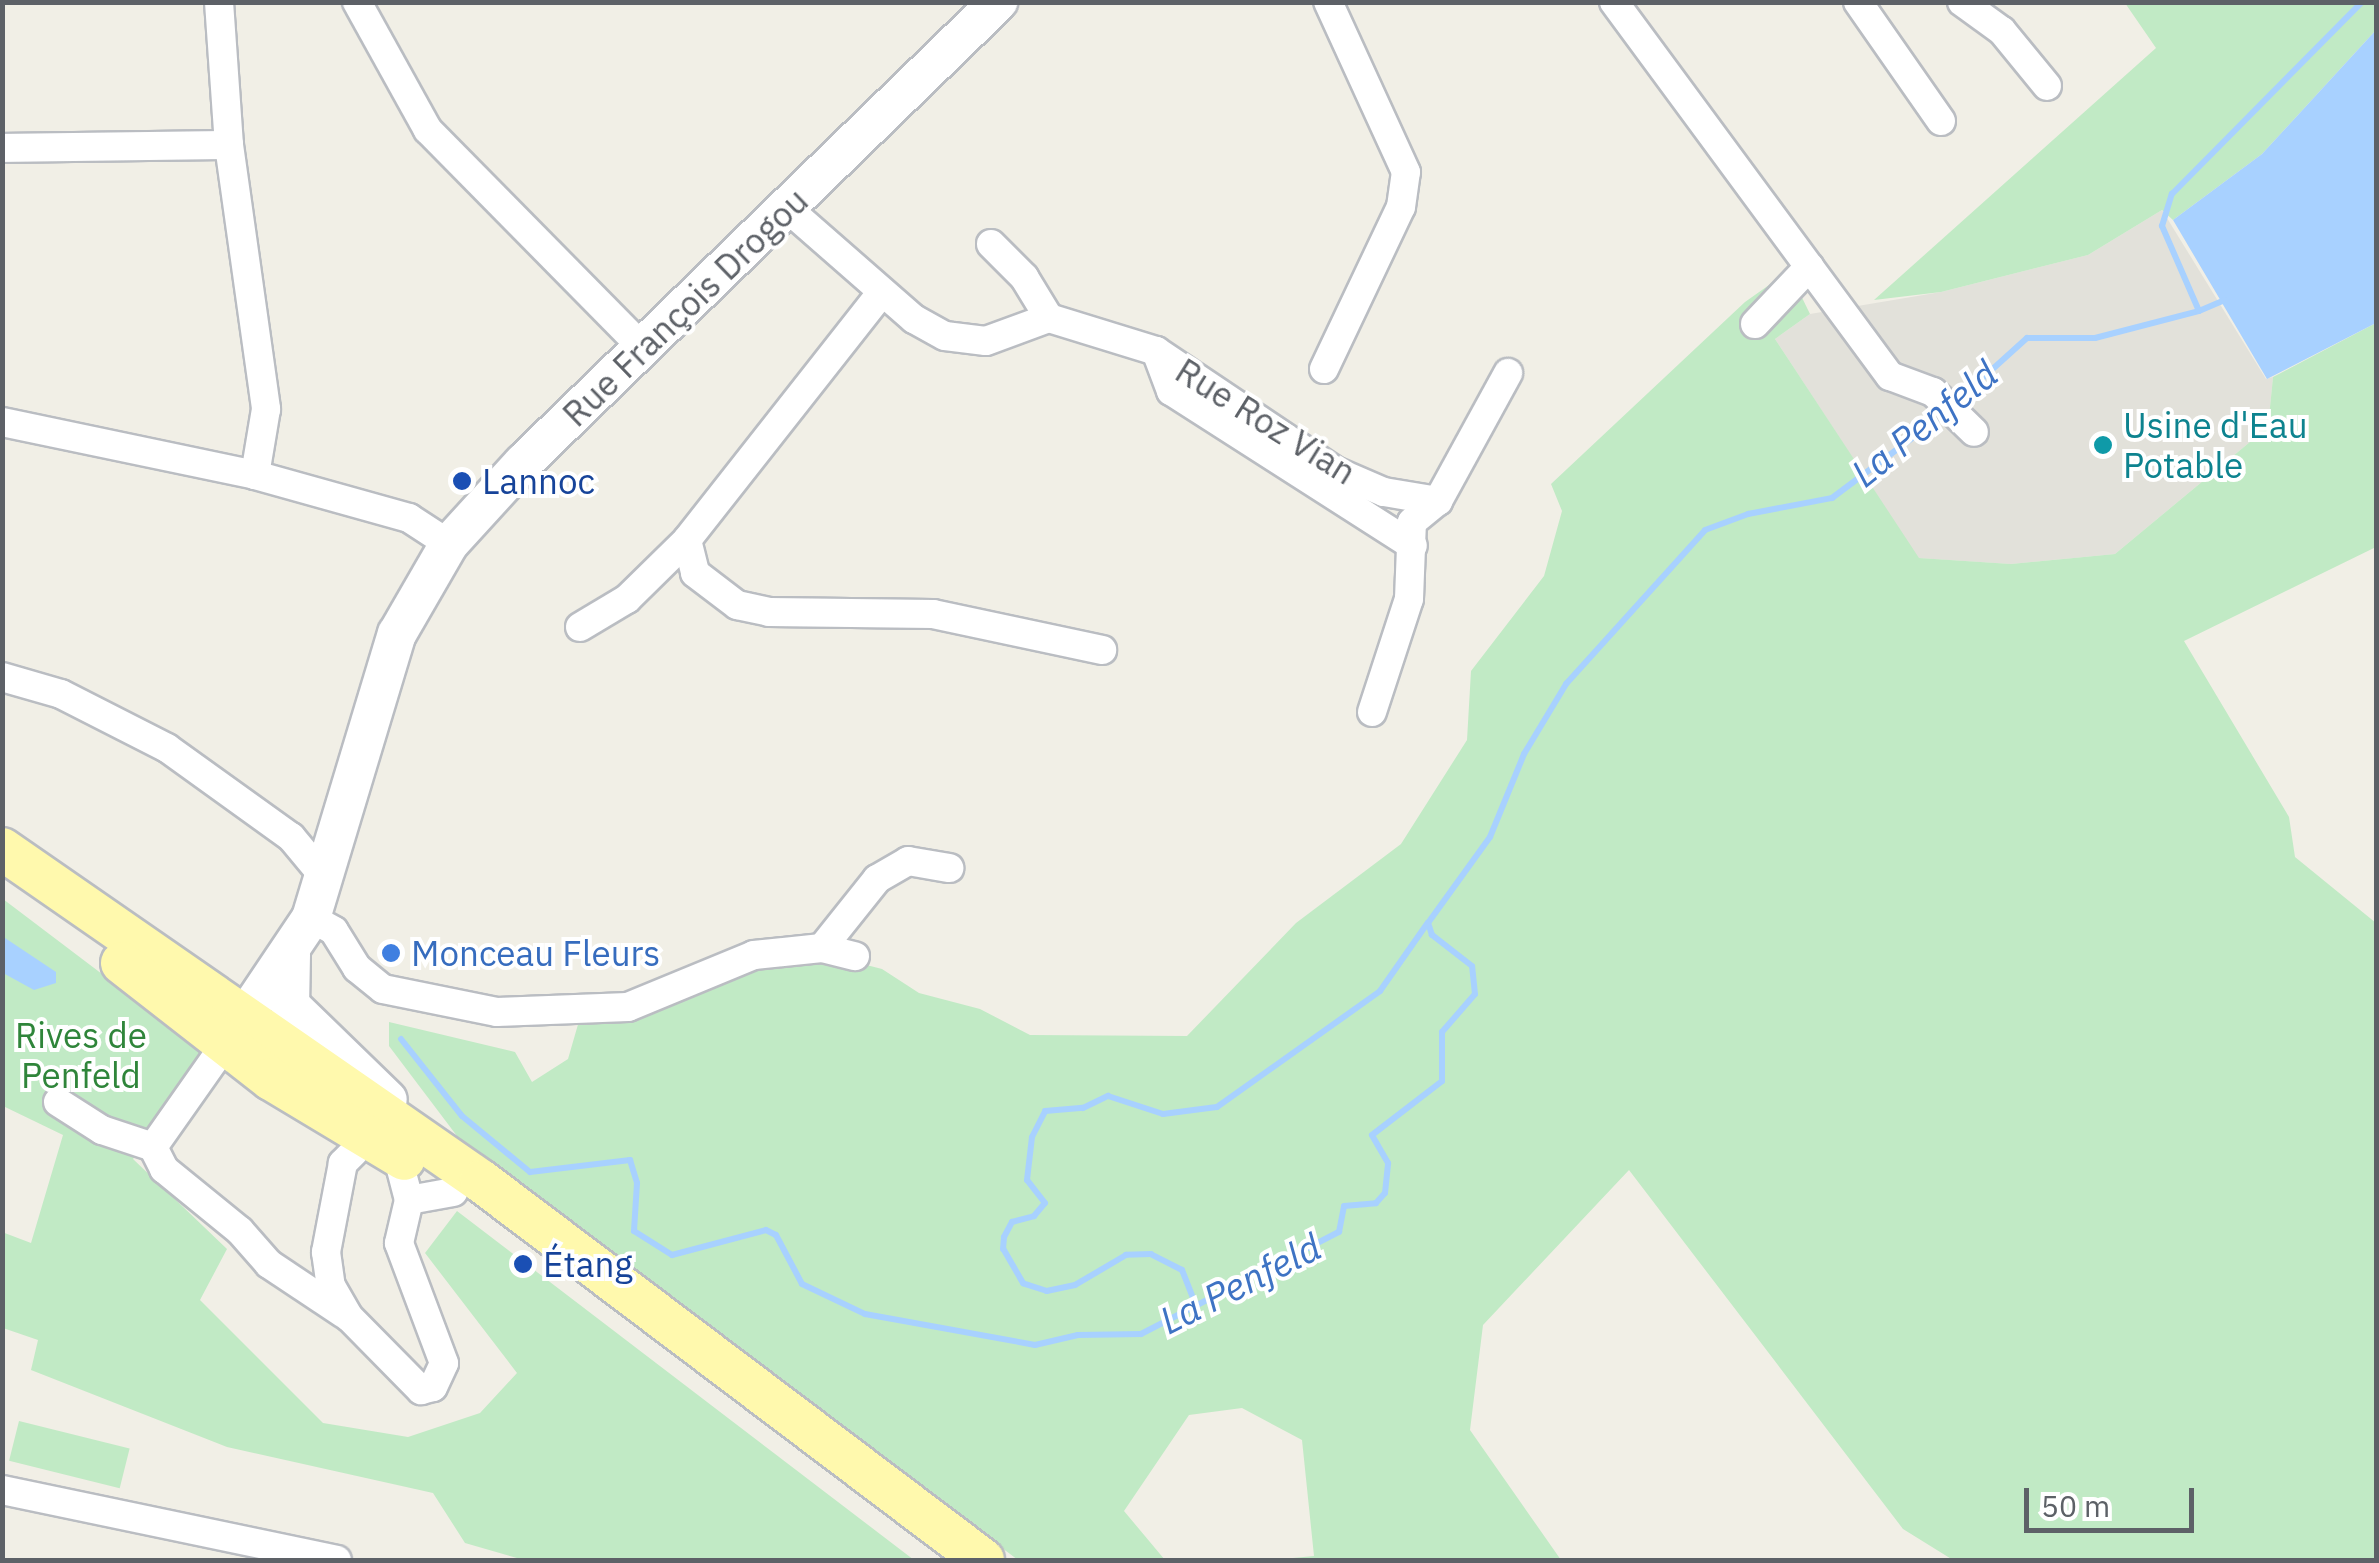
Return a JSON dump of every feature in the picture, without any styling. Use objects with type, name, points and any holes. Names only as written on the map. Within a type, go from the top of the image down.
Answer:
[{"type":"main road","points":[[2,849],[234,1032]]},
{"type":"main road","points":[[2,862],[234,1032],[413,1148],[983,1560]]},
{"type":"main road","points":[[413,1148],[453,1192],[947,1560]]},
{"type":"street","points":[[219,2],[230,145],[266,408],[255,475]]},
{"type":"street","points":[[357,2],[428,130],[642,347]]},
{"type":"street","name":"Rue François Drogou","points":[[234,1032],[291,955],[310,918],[397,634],[449,544],[642,347],[998,2]]},
{"type":"street","points":[[1324,369],[1401,207],[1406,172],[1328,2]]},
{"type":"street","points":[[1614,2],[1890,376],[1933,392],[1974,432]]},
{"type":"street","points":[[1858,2],[1941,121]]},
{"type":"street","points":[[1962,2],[2002,31],[2047,86]]},
{"type":"street","points":[[2,148],[230,145]]},
{"type":"street","points":[[787,208],[882,292],[945,336],[986,341],[1049,318],[1024,277],[991,244]]},
{"type":"street","points":[[1756,324],[1810,268]]},
{"type":"street","points":[[580,627],[627,599],[687,540],[882,292]]},
{"type":"street","name":"Rue Roz Vian","points":[[1049,318],[1156,350],[1337,472],[1384,492],[1438,501]]},
{"type":"street","points":[[1156,350],[1171,391],[1413,546]]},
{"type":"street","points":[[1372,712],[1409,599],[1412,522],[1438,501],[1508,373]]},
{"type":"street","points":[[2,422],[255,475],[409,518],[449,544]]},
{"type":"street","points":[[687,540],[695,574],[738,605],[769,612],[933,614],[1102,650]]},
{"type":"street","points":[[2,677],[61,694],[167,748],[290,837],[325,878]]},
{"type":"street","points":[[822,948],[877,878],[908,861],[949,868]]},
{"type":"street","points":[[310,918],[334,931],[357,968],[382,989],[496,1012],[628,1007],[734,960],[822,948],[855,956]]},
{"type":"street","points":[[58,1102],[102,1130],[153,1148],[164,1169],[240,1230],[269,1264],[349,1317],[422,1390],[439,1378],[444,1363],[399,1243],[409,1200],[413,1148],[290,1005],[291,955]]},
{"type":"street","points":[[153,1148],[234,1032]]},
{"type":"street","points":[[349,1317],[331,1286],[326,1252],[343,1163],[354,1152]]},
{"type":"street","points":[[409,1200],[453,1192]]},
{"type":"street","points":[[2,1490],[336,1560]]},
{"type":"shaded area","points":[[2162,210],[2266,379],[2273,377],[2268,427],[2115,554],[2011,564],[1918,558],[1775,339],[1810,314],[1941,292],[2088,255]]},
{"type":"green space","points":[[2125,3],[2376,3],[2376,30],[2262,154],[2173,220],[2162,210],[2088,255],[1941,292],[1874,300],[2156,48]]},
{"type":"green space","points":[[1789,271],[1810,314],[1775,339],[1919,558],[2011,564],[2115,554],[2268,427],[2273,377],[2376,323],[2376,547],[2184,641],[2289,817],[2295,857],[2376,923],[2376,1560],[1953,1560],[1903,1529],[1629,1170],[1483,1325],[1470,1430],[1561,1560],[1272,1560],[1314,1556],[1302,1440],[1242,1408],[1189,1415],[1124,1511],[1165,1560],[1018,1560],[457,1136],[389,1046],[389,1022],[515,1052],[532,1082],[568,1059],[579,1021],[732,968],[847,960],[882,969],[919,993],[980,1009],[1030,1035],[1187,1036],[1296,923],[1401,844],[1467,740],[1471,671],[1544,576],[1562,511],[1551,484],[1745,302]]},
{"type":"green space","points":[[3,899],[205,1052],[133,1159],[227,1249],[200,1300],[323,1423],[408,1437],[480,1413],[517,1373],[425,1253],[457,1211],[914,1560],[524,1560],[465,1543],[433,1493],[227,1447],[31,1370],[38,1340],[3,1328],[2,1232],[31,1243],[63,1135],[3,1106]]},
{"type":"green space","points":[[19,1421],[130,1449],[120,1488],[9,1461]]},
{"type":"water","points":[[2376,30],[2376,323],[2267,379],[2173,220],[2262,154]]},
{"type":"water","name":"Rives de Penfeld","points":[[2,936],[56,972],[56,983],[34,990],[3,973]]},
{"type":"waterway","name":"La Penfeld","points":[[1955,403],[2027,338],[2095,338],[2199,311],[2162,226],[2172,194],[2362,2]]},
{"type":"waterway","name":"La Penfeld","points":[[2199,311],[2225,300]]},
{"type":"waterway","name":"La Penfeld","points":[[401,1039],[462,1116],[530,1172],[630,1160],[637,1183],[634,1231],[672,1255],[766,1230],[776,1235],[802,1284],[865,1314],[1035,1345],[1078,1335],[1141,1334],[1339,1232],[1344,1206],[1376,1203],[1385,1193],[1388,1163],[1372,1135],[1442,1081],[1442,1032],[1475,994],[1472,966],[1432,935],[1428,923],[1490,837],[1524,754],[1566,684],[1705,530],[1748,514],[1832,498],[1943,415]]},
{"type":"waterway","points":[[1197,1308],[1182,1270],[1151,1254],[1126,1255],[1075,1285],[1047,1291],[1023,1283],[1003,1249],[1004,1237],[1012,1222],[1034,1216],[1045,1203],[1027,1180],[1032,1137],[1045,1111],[1083,1108],[1108,1096],[1163,1114],[1217,1107],[1380,991],[1427,924]]},
{"type":"place","name":"Usine d'Eau Potable","points":[[2103,445]]},
{"type":"place","name":"Lannoc","points":[[462,481]]},
{"type":"place","name":"Monceau Fleurs","points":[[391,953]]},
{"type":"place","name":"Étang","points":[[523,1264]]}]
